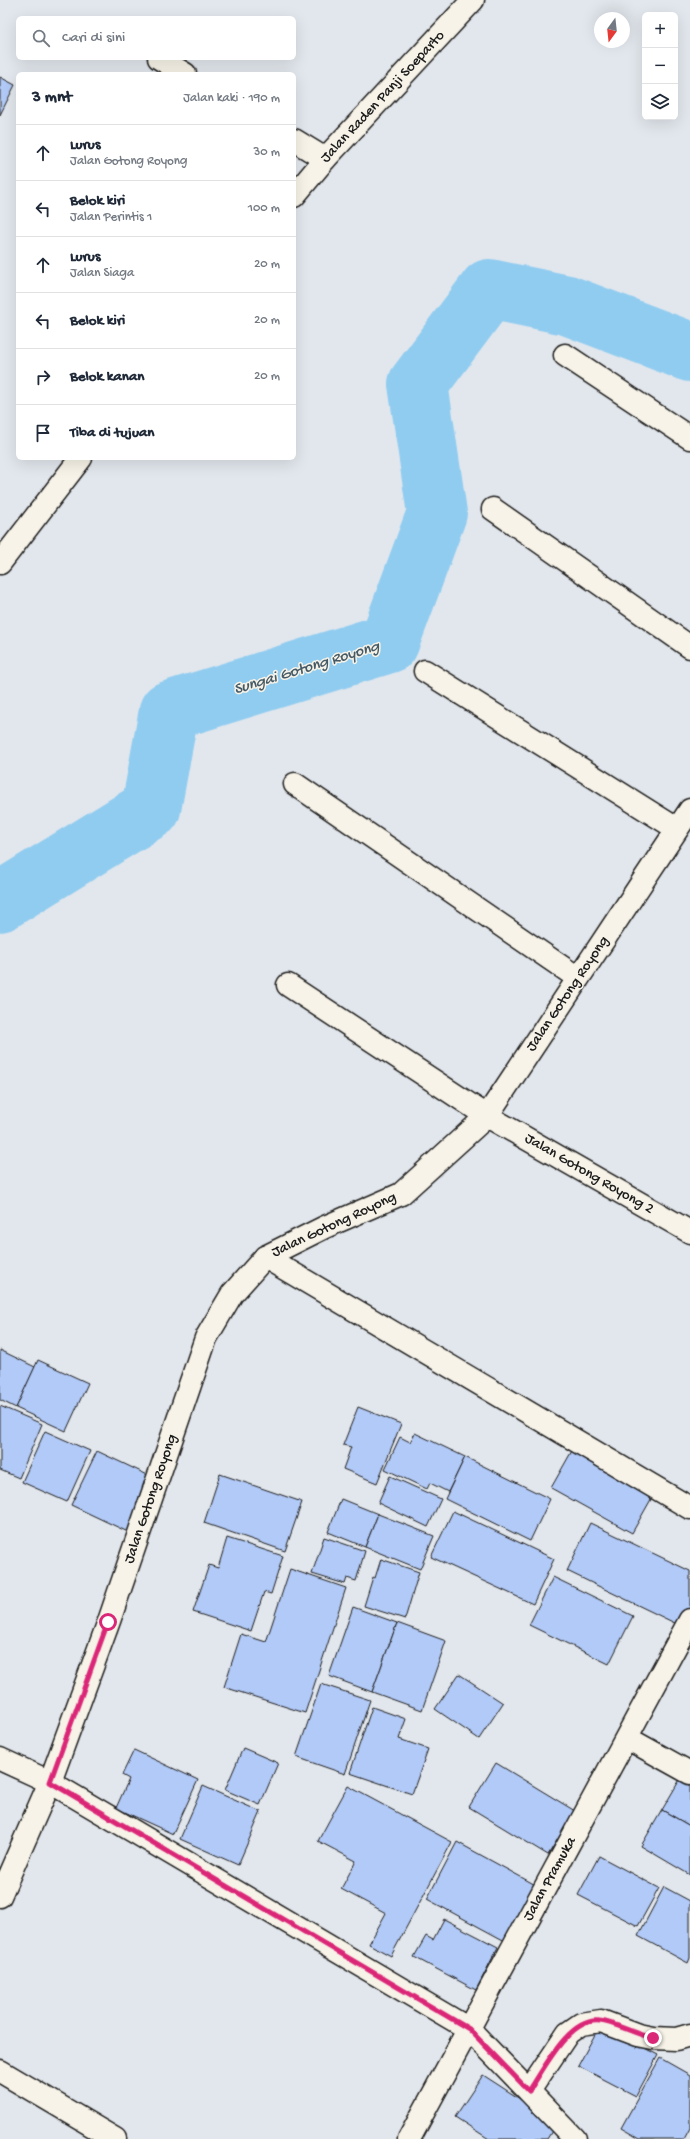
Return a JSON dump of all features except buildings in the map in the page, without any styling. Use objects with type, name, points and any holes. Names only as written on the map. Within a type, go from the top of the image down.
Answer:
[{"type":"street","name":"Jalan Raden Panji Soeparto","points":[[296,194],[325,158],[473,0]]},
{"type":"street","points":[[162,60],[183,72]]},
{"type":"street","points":[[296,141],[325,158]]},
{"type":"street","points":[[565,355],[690,438]]},
{"type":"street","points":[[0,563],[79,460]]},
{"type":"street","points":[[493,509],[690,647]]},
{"type":"street","points":[[425,671],[677,829]]},
{"type":"street","points":[[294,784],[578,978]]},
{"type":"street","name":"Jalan Gotong Royong","points":[[0,1896],[50,1782],[108,1622],[206,1338],[232,1294],[265,1257],[325,1227],[401,1194],[487,1116],[690,810]]},
{"type":"street","name":"Jalan Gotong Royong 2","points":[[288,985],[487,1116],[690,1232]]},
{"type":"street","points":[[265,1257],[690,1508]]},
{"type":"street","name":"Jalan Pramuka","points":[[409,2139],[690,1620]]},
{"type":"street","points":[[627,1738],[690,1773]]},
{"type":"street","points":[[0,1759],[50,1782],[469,2029],[575,2139]]},
{"type":"street","points":[[529,2091],[568,2033],[581,2024],[601,2021],[638,2035],[653,2038],[676,2039],[690,2035]]},
{"type":"street","points":[[0,2071],[115,2139]]},
{"type":"waterway","name":"Sungai Gotong Royong","points":[[0,902],[151,809],[169,711],[389,643],[437,513],[418,384],[489,289],[567,305],[690,352]]},
{"type":"route","points":[[108,1622],[50,1782],[469,2029],[529,2091],[568,2033],[581,2024],[601,2021],[638,2035],[653,2038]]}]
